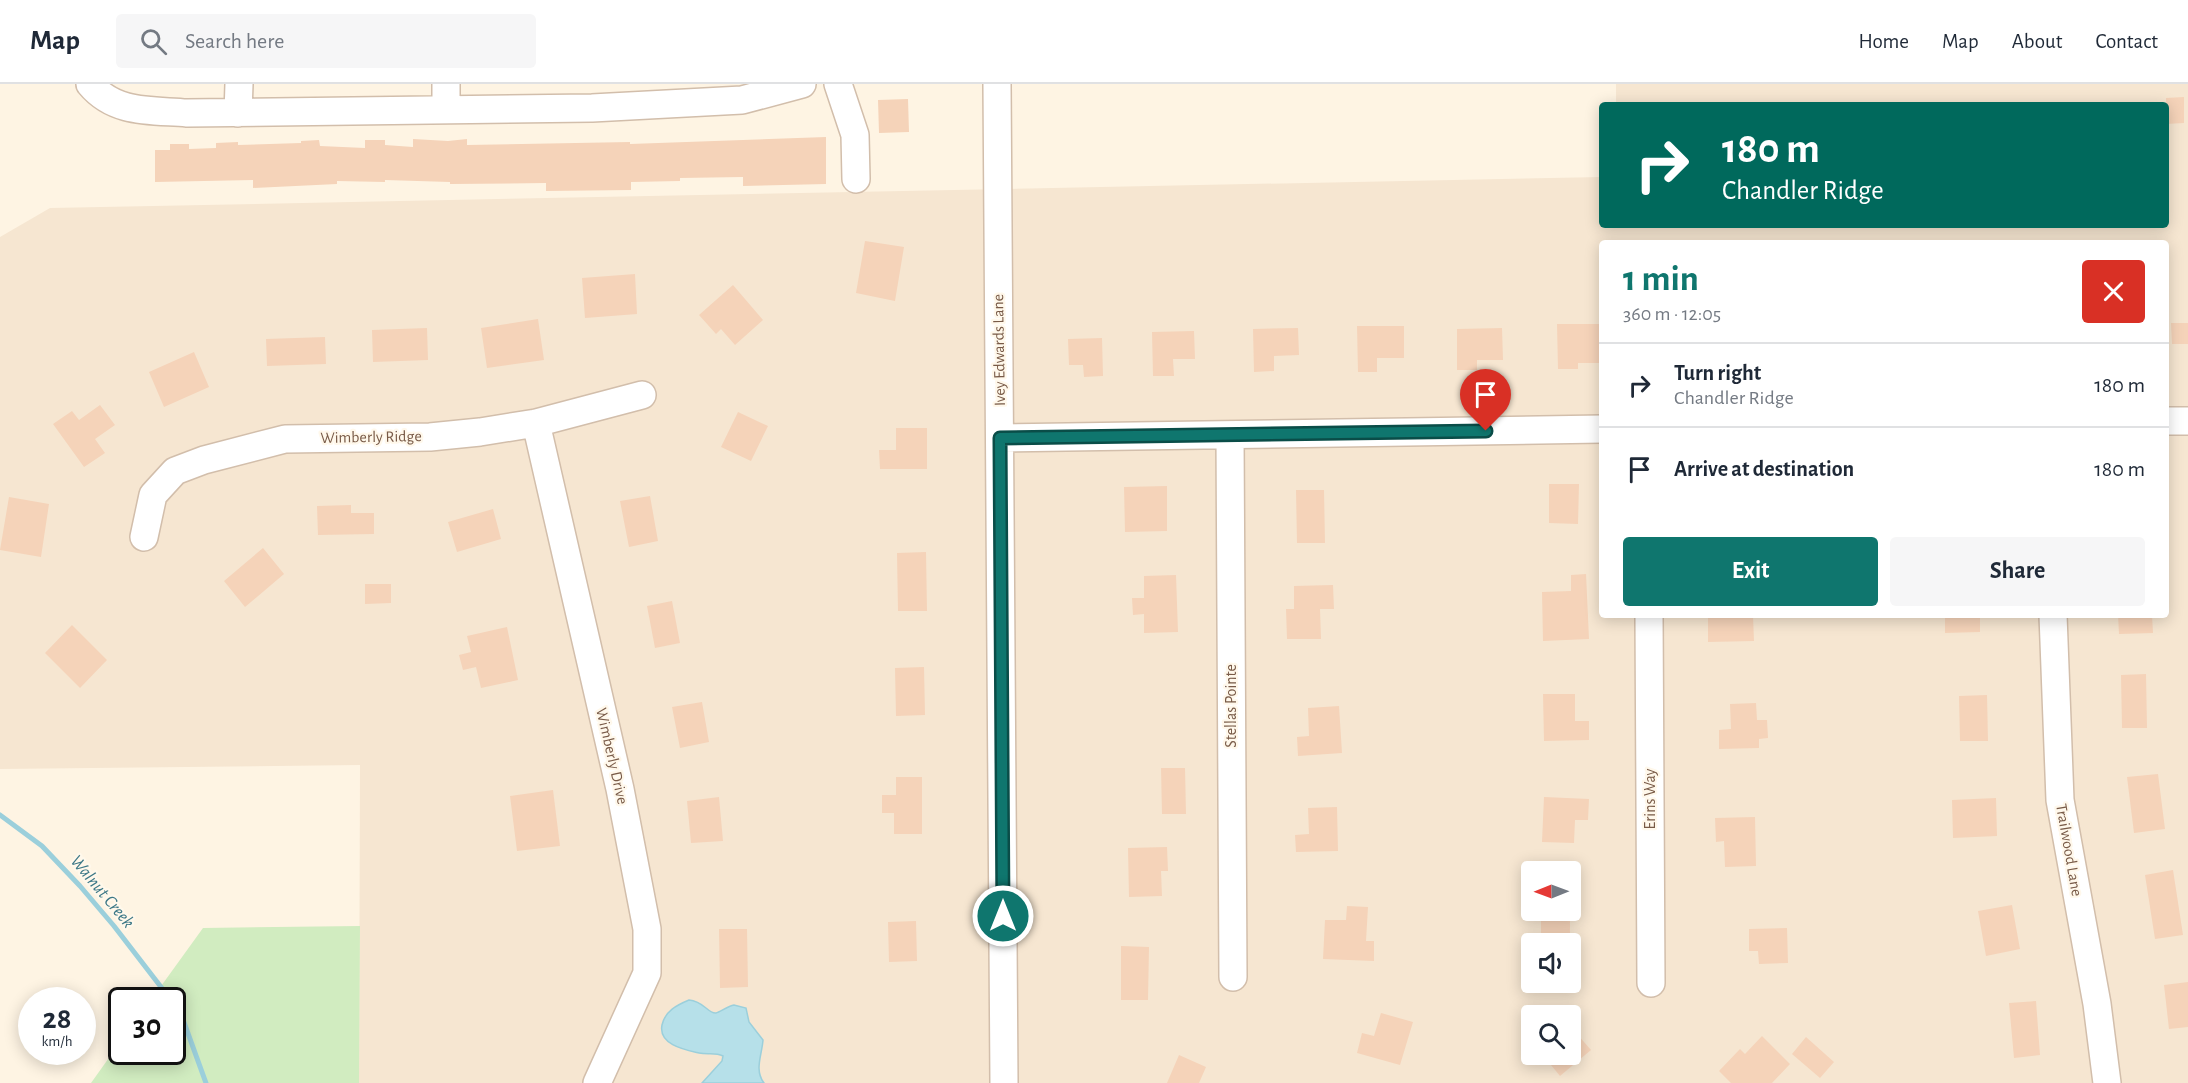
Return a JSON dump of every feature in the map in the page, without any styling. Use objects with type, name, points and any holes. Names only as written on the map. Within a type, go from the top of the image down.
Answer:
[{"type":"street","points":[[90,84],[101,97],[125,108],[187,113],[238,113],[446,97],[592,108],[649,94],[742,100],[802,84]]},
{"type":"street","points":[[238,113],[239,84]]},
{"type":"street","name":"Ivey Edwards Lane","points":[[997,84],[1004,1083]]},
{"type":"street","points":[[839,85],[855,135],[856,180]]},
{"type":"street","name":"Wimberly Ridge","points":[[144,537],[153,495],[175,471],[204,460],[285,439],[430,437],[480,432],[536,423],[642,395]]},
{"type":"street","points":[[2169,421],[2188,421]]},
{"type":"street","name":"Wimberly Drive","points":[[536,423],[620,789],[647,929],[647,973],[597,1083]]},
{"type":"street","points":[[1000,438],[1599,429]]},
{"type":"street","name":"Stellas Pointe","points":[[1230,435],[1233,977]]},
{"type":"street","name":"Erins Way","points":[[1649,618],[1651,983]]},
{"type":"street","name":"Trailwood Lane","points":[[2053,618],[2060,800],[2097,1004],[2107,1083]]},
{"type":"shaded area","points":[[1616,84],[2188,84],[2188,1083],[359,1083],[360,765],[0,769],[0,237],[50,208],[1599,177],[1599,228],[2169,228],[2169,102],[1616,102]]},
{"type":"green space","points":[[360,926],[359,1083],[91,1083],[108,1059],[108,1065],[186,1065],[186,987],[160,987],[203,928]]},
{"type":"water","points":[[689,1000],[713,1013],[734,1005],[746,1008],[749,1022],[763,1040],[759,1073],[764,1083],[702,1083],[722,1061],[723,1056],[681,1048],[669,1042],[662,1032],[662,1025],[669,1012]]},
{"type":"building","points":[[2184,97],[2184,123],[2169,124],[2169,102],[2166,102],[2166,98]]},
{"type":"building","points":[[908,99],[909,132],[879,133],[878,100]]},
{"type":"building","points":[[826,137],[826,184],[743,186],[743,177],[680,178],[680,181],[631,182],[631,190],[546,191],[546,183],[450,184],[450,182],[385,180],[385,182],[337,181],[337,184],[253,188],[253,180],[155,182],[155,150],[170,150],[170,144],[189,144],[189,149],[216,148],[216,143],[238,142],[238,145],[301,143],[301,141],[319,140],[320,146],[365,148],[365,140],[385,140],[385,145],[413,147],[413,139],[448,141],[467,139],[467,145],[630,142],[630,144]]},
{"type":"building","points":[[865,241],[904,247],[895,301],[856,293]]},
{"type":"building","points":[[635,274],[637,314],[585,318],[582,278]]},
{"type":"building","points":[[733,285],[763,320],[735,345],[721,329],[716,334],[699,315]]},
{"type":"building","points":[[538,319],[544,360],[487,368],[481,328]]},
{"type":"building","points":[[2171,323],[2188,323],[2188,344],[2172,344]]},
{"type":"building","points":[[1557,324],[1599,324],[1599,363],[1578,363],[1578,369],[1558,369]]},
{"type":"building","points":[[1357,326],[1404,326],[1404,358],[1377,358],[1377,372],[1358,372]]},
{"type":"building","points":[[427,328],[428,360],[373,362],[372,330]]},
{"type":"building","points":[[1298,328],[1299,355],[1274,356],[1274,371],[1254,372],[1253,329]]},
{"type":"building","points":[[1502,328],[1503,360],[1477,360],[1477,370],[1457,370],[1457,329]]},
{"type":"building","points":[[1194,331],[1195,359],[1173,359],[1174,376],[1153,376],[1152,332]]},
{"type":"building","points":[[325,337],[326,364],[267,366],[266,339]]},
{"type":"building","points":[[1102,338],[1103,376],[1084,377],[1083,365],[1069,365],[1068,339]]},
{"type":"building","points":[[194,352],[209,387],[164,407],[149,372]]},
{"type":"building","points":[[100,405],[115,425],[95,439],[105,453],[84,467],[53,424],[72,411],[79,420]]},
{"type":"building","points":[[738,412],[768,426],[751,461],[721,447]]},
{"type":"building","points":[[896,428],[927,428],[927,469],[880,469],[879,450],[896,450]]},
{"type":"building","points":[[1549,484],[1579,484],[1578,524],[1549,523]]},
{"type":"building","points":[[1167,486],[1167,531],[1125,532],[1124,487]]},
{"type":"building","points":[[1296,490],[1324,490],[1325,543],[1297,543]]},
{"type":"building","points":[[650,496],[658,541],[629,547],[620,501]]},
{"type":"building","points":[[9,497],[49,504],[41,557],[0,550]]},
{"type":"building","points":[[351,505],[351,513],[374,513],[374,534],[318,535],[317,506]]},
{"type":"building","points":[[493,509],[501,539],[457,552],[448,522]]},
{"type":"building","points":[[263,548],[284,574],[245,607],[224,581]]},
{"type":"building","points":[[926,552],[927,611],[898,611],[897,553]]},
{"type":"building","points":[[1586,574],[1589,639],[1543,641],[1542,592],[1571,591],[1571,575]]},
{"type":"building","points":[[1176,575],[1178,632],[1144,633],[1144,614],[1133,615],[1132,598],[1144,598],[1144,576]]},
{"type":"building","points":[[365,584],[391,584],[391,603],[365,604]]},
{"type":"building","points":[[1333,585],[1334,609],[1320,609],[1321,639],[1287,639],[1286,609],[1294,609],[1294,586]]},
{"type":"building","points":[[672,601],[680,643],[655,648],[647,606]]},
{"type":"building","points":[[1708,618],[1753,618],[1754,641],[1708,642]]},
{"type":"building","points":[[1945,618],[1980,618],[1980,632],[1945,633]]},
{"type":"building","points":[[2118,618],[2152,618],[2153,633],[2119,634]]},
{"type":"building","points":[[72,625],[107,660],[80,688],[45,653]]},
{"type":"building","points":[[507,627],[518,680],[481,688],[476,667],[463,670],[459,655],[471,652],[467,636]]},
{"type":"building","points":[[924,667],[925,715],[896,716],[895,668]]},
{"type":"building","points":[[2146,674],[2147,728],[2122,728],[2121,675]]},
{"type":"building","points":[[1543,694],[1575,694],[1575,721],[1589,721],[1589,740],[1544,741]]},
{"type":"building","points":[[1987,695],[1988,741],[1960,741],[1959,696]]},
{"type":"building","points":[[702,702],[709,742],[680,748],[672,707]]},
{"type":"building","points":[[1756,703],[1757,720],[1767,720],[1768,738],[1759,739],[1759,748],[1719,749],[1719,730],[1731,729],[1730,704]]},
{"type":"building","points":[[1339,706],[1342,753],[1298,756],[1297,737],[1309,736],[1308,708]]},
{"type":"building","points":[[1161,768],[1185,768],[1186,814],[1162,814]]},
{"type":"building","points":[[2158,774],[2165,829],[2134,833],[2127,777]]},
{"type":"building","points":[[896,777],[922,777],[922,834],[894,834],[894,813],[882,813],[882,795],[896,795]]},
{"type":"building","points":[[553,790],[560,846],[517,851],[510,796]]},
{"type":"building","points":[[719,797],[723,841],[691,843],[687,801]]},
{"type":"building","points":[[1544,797],[1589,799],[1588,820],[1575,820],[1574,843],[1542,842]]},
{"type":"building","points":[[1996,798],[1997,836],[1953,838],[1952,800]]},
{"type":"building","points":[[1337,807],[1338,851],[1296,852],[1295,835],[1309,834],[1308,808]]},
{"type":"building","points":[[1755,817],[1756,866],[1725,867],[1724,841],[1716,842],[1715,818]]},
{"type":"building","points":[[1167,847],[1168,871],[1161,871],[1162,896],[1129,897],[1128,848]]},
{"type":"building","points":[[2173,870],[2183,935],[2155,939],[2145,875]]},
{"type":"building","points":[[2012,905],[2020,949],[1986,956],[1978,911]]},
{"type":"building","points":[[1347,906],[1368,907],[1366,941],[1374,941],[1374,961],[1323,959],[1325,920],[1346,920]]},
{"type":"building","points":[[916,921],[917,961],[889,962],[888,922]]},
{"type":"building","points":[[1541,921],[1570,921],[1570,933],[1541,933]]},
{"type":"building","points":[[1787,928],[1788,963],[1759,964],[1758,951],[1749,951],[1749,929]]},
{"type":"building","points":[[719,929],[747,929],[748,987],[720,988]]},
{"type":"building","points":[[1121,946],[1149,947],[1148,1000],[1121,1000]]},
{"type":"building","points":[[2188,982],[2188,1027],[2169,1029],[2164,985]]},
{"type":"building","points":[[2036,1001],[2040,1055],[2014,1058],[2009,1003]]},
{"type":"building","points":[[1381,1013],[1413,1022],[1400,1065],[1357,1053],[1362,1033],[1374,1036]]},
{"type":"building","points":[[1762,1036],[1790,1064],[1772,1083],[1731,1083],[1719,1071],[1740,1049],[1745,1054]]},
{"type":"building","points":[[1806,1037],[1834,1062],[1820,1078],[1792,1054]]},
{"type":"building","points":[[1581,1039],[1591,1050],[1581,1058]]},
{"type":"building","points":[[1179,1055],[1206,1067],[1199,1083],[1167,1083]]},
{"type":"building","points":[[1551,1065],[1573,1065],[1560,1076]]},
{"type":"waterway","name":"Walnut Creek","points":[[0,815],[42,846],[80,886],[161,987]]},
{"type":"waterway","name":"Walnut Creek","points":[[186,1028],[206,1083]]},
{"type":"route","points":[[1003,916],[1000,438],[1486,431]]}]
